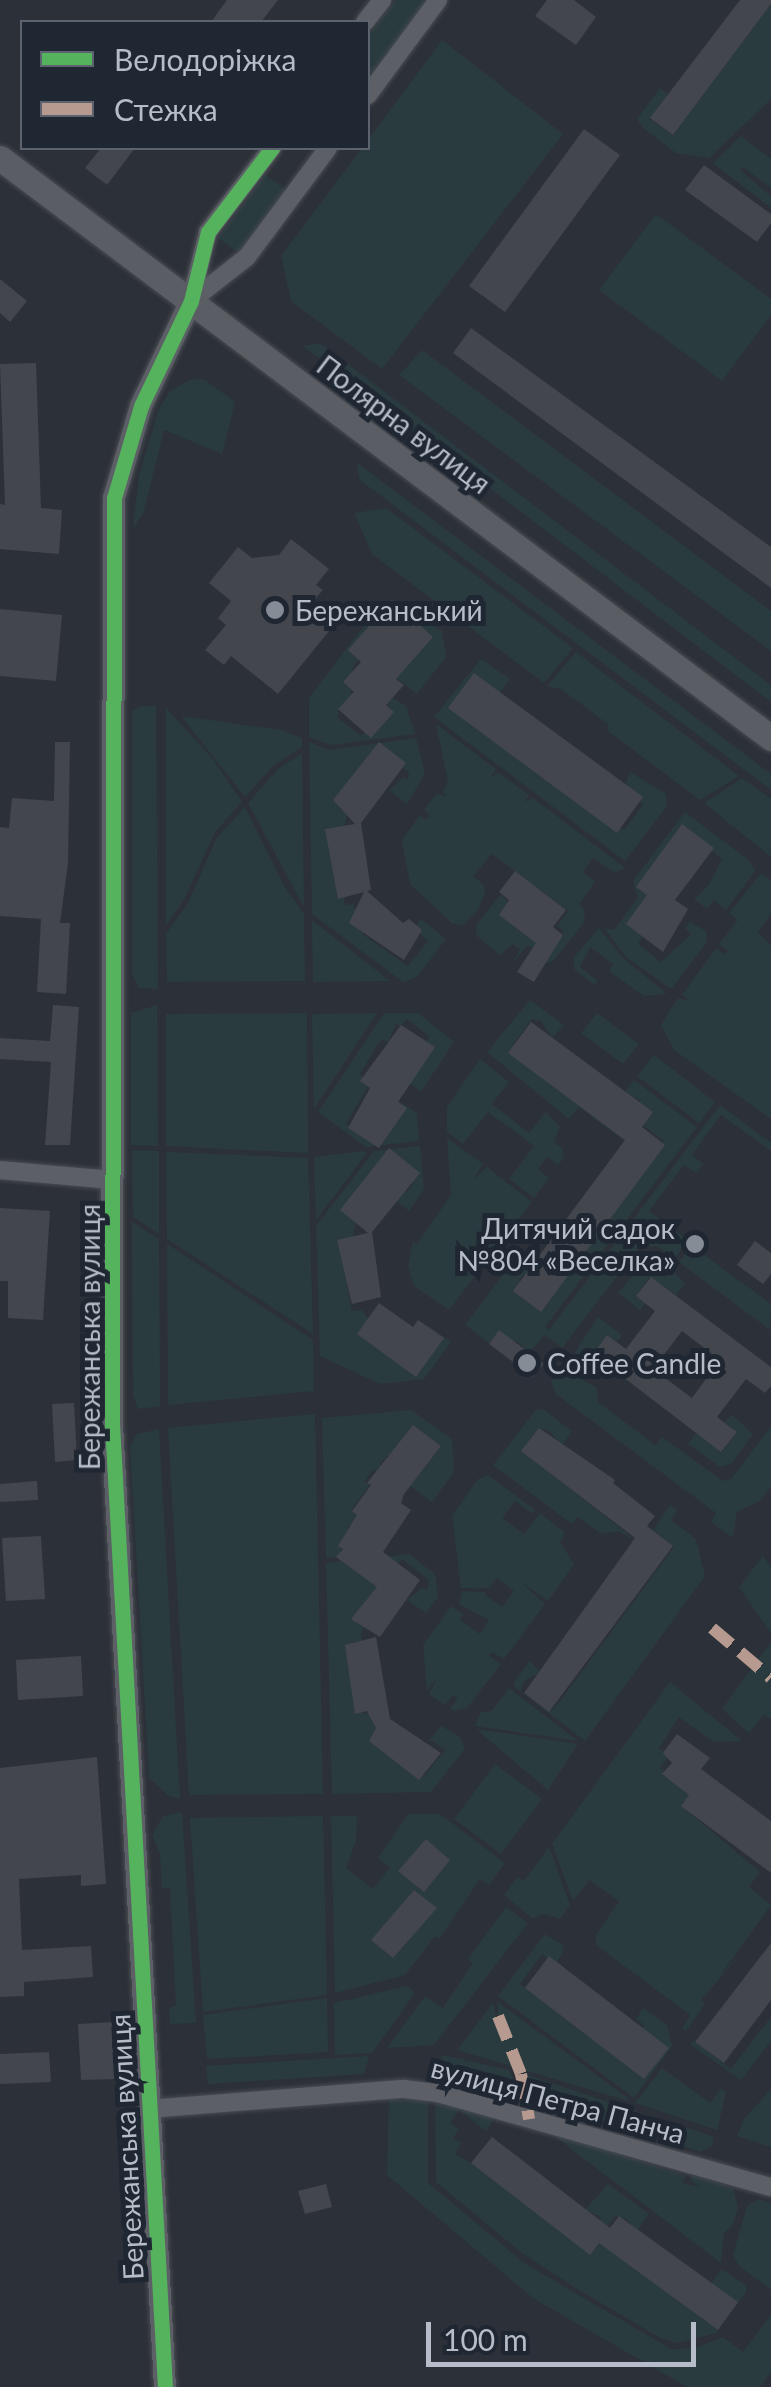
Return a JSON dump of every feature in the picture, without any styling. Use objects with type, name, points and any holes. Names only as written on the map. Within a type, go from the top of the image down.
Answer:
[{"type":"main road","name":"Полярна вулиця","points":[[0,158],[771,738]]},
{"type":"street","points":[[370,92],[438,0]]},
{"type":"street","points":[[191,301],[208,232],[270,150]]},
{"type":"street","points":[[191,301],[247,256],[326,150]]},
{"type":"street","name":"Бережанська вулиця","points":[[165,2387],[112,1425],[114,498],[140,406],[191,301]]},
{"type":"street","points":[[0,1170],[112,1180]]},
{"type":"street","name":"вулиця Петра Панча","points":[[148,2108],[404,2089],[438,2093],[771,2187]]},
{"type":"shaded area","points":[[395,0],[430,0],[370,80],[370,33]]},
{"type":"shaded area","points":[[771,4],[771,99],[709,158],[676,153],[643,128],[637,119],[660,88],[668,94],[650,119],[673,135]]},
{"type":"shaded area","points":[[442,40],[563,134],[382,369],[291,301],[281,256],[360,150],[370,150],[370,137]]},
{"type":"shaded area","points":[[741,136],[771,159],[771,188],[743,167],[740,170],[771,196],[771,208],[713,163]]},
{"type":"shaded area","points":[[265,175],[288,191],[240,254],[218,238]]},
{"type":"shaded area","points":[[656,214],[771,299],[771,315],[722,381],[599,290]]},
{"type":"shaded area","points":[[320,343],[771,685],[771,702],[303,346]]},
{"type":"shaded area","points":[[422,350],[771,611],[771,651],[399,375]]},
{"type":"shaded area","points":[[192,379],[205,380],[235,402],[222,454],[164,430],[143,514],[133,528],[139,475],[158,411],[169,392]]},
{"type":"shaded area","points":[[356,462],[771,774],[771,790],[360,480]]},
{"type":"shaded area","points":[[386,508],[573,648],[544,683],[372,554],[354,513]]},
{"type":"shaded area","points":[[402,602],[442,631],[446,657],[417,694],[363,652],[352,669],[361,677],[350,691],[354,695],[339,709],[338,718],[361,736],[390,707],[385,702],[389,696],[406,706],[415,734],[331,745],[309,737],[309,698],[373,614]]},
{"type":"shaded area","points":[[576,652],[739,776],[700,800],[608,731],[608,724],[561,689],[547,686]]},
{"type":"shaded area","points":[[481,659],[510,679],[499,693],[617,825],[624,830],[643,805],[625,786],[630,772],[666,794],[667,806],[625,861],[434,717]]},
{"type":"shaded area","points":[[156,706],[158,989],[139,988],[132,974],[132,711]]},
{"type":"shaded area","points":[[166,708],[213,759],[242,802],[215,832],[184,900],[166,925]]},
{"type":"shaded area","points":[[181,716],[281,730],[302,738],[302,747],[273,766],[245,797]]},
{"type":"shaded area","points":[[436,724],[496,769],[491,777],[499,773],[529,795],[525,802],[533,798],[625,868],[615,873],[593,858],[583,872],[595,882],[579,904],[585,910],[584,923],[552,962],[543,963],[546,958],[528,945],[513,963],[520,949],[513,944],[500,955],[477,936],[476,925],[501,894],[549,951],[564,932],[557,926],[568,911],[492,854],[473,876],[484,885],[485,893],[478,910],[463,925],[453,924],[410,884],[402,840],[420,815],[426,820],[430,816],[424,810],[437,793],[446,797],[443,791],[448,782]]},
{"type":"shaded area","points":[[416,738],[425,774],[407,804],[389,790],[404,777],[408,780],[409,772],[382,752],[340,809],[347,814],[343,832],[344,905],[353,904],[364,935],[408,966],[428,941],[415,930],[410,932],[421,919],[446,939],[417,977],[403,982],[312,914],[309,742],[329,750]]},
{"type":"shaded area","points":[[302,753],[304,907],[248,803],[278,769]]},
{"type":"shaded area","points":[[742,778],[771,799],[771,857],[704,803]]},
{"type":"shaded area","points":[[245,807],[284,886],[304,914],[305,981],[167,982],[166,934],[188,903],[216,839]]},
{"type":"shaded area","points":[[685,812],[749,860],[755,871],[726,910],[714,900],[707,909],[694,899],[709,885],[722,859],[699,841],[638,944],[661,962],[691,934],[685,928],[690,922],[706,931],[707,942],[671,989],[626,957],[604,928],[614,930],[638,898],[633,881]]},
{"type":"shaded area","points":[[761,873],[771,880],[771,914],[758,932],[771,946],[771,1119],[674,1050],[661,1025],[678,998],[689,1001],[682,995],[716,948],[725,954],[728,951],[719,944],[738,920],[729,913]]},
{"type":"shaded area","points":[[312,920],[390,981],[313,982]]},
{"type":"shaded area","points":[[599,928],[623,958],[667,994],[644,996],[609,971],[613,964],[590,947],[580,967],[598,981],[594,985],[574,969],[574,957]]},
{"type":"shaded area","points":[[530,1000],[564,1025],[552,1038],[541,1021],[532,1019],[513,1045],[620,1127],[627,1143],[579,1107],[569,1119],[487,1052]]},
{"type":"shaded area","points":[[157,1005],[158,1146],[131,1145],[131,1013]]},
{"type":"shaded area","points":[[307,1013],[308,1153],[166,1146],[166,1014]]},
{"type":"shaded area","points":[[377,1013],[314,1109],[312,1014]]},
{"type":"shaded area","points":[[384,1013],[418,1013],[454,1042],[421,1092],[399,1075],[430,1037],[407,1019],[401,1026],[396,1024],[388,1043],[383,1039],[376,1047],[360,1074],[370,1083],[346,1124],[369,1141],[399,1101],[417,1113],[419,1141],[366,1147],[318,1112]]},
{"type":"shaded area","points":[[597,1013],[639,1044],[623,1064],[581,1033]]},
{"type":"shaded area","points":[[654,1055],[715,1102],[699,1123],[637,1076]]},
{"type":"shaded area","points":[[480,1059],[509,1082],[492,1104],[529,1133],[546,1112],[560,1127],[554,1142],[562,1148],[564,1158],[558,1165],[547,1157],[538,1169],[549,1178],[534,1198],[509,1179],[534,1146],[488,1112],[463,1144],[447,1132],[447,1107]]},
{"type":"shaded area","points":[[634,1080],[697,1127],[545,1327],[549,1330],[720,1105],[771,1143],[771,1151],[721,1115],[692,1155],[704,1164],[696,1173],[684,1165],[649,1211],[688,1240],[674,1259],[657,1246],[638,1249],[562,1348],[545,1335],[517,1366],[513,1361],[523,1346],[516,1341],[506,1355],[507,1336],[499,1331],[489,1343],[465,1325],[516,1257],[531,1269],[519,1279],[521,1282],[664,1141],[637,1121],[640,1100],[624,1093]]},
{"type":"shaded area","points":[[447,1138],[483,1164],[473,1180],[487,1167],[532,1202],[449,1310],[414,1286],[408,1266],[413,1241],[417,1244],[451,1195]]},
{"type":"shaded area","points":[[420,1146],[424,1189],[409,1211],[395,1200],[413,1184],[410,1180],[357,1219],[352,1238],[342,1249],[350,1301],[352,1311],[362,1310],[372,1325],[418,1336],[427,1325],[451,1342],[424,1379],[380,1384],[320,1356],[316,1226],[374,1151]]},
{"type":"shaded area","points":[[132,1150],[159,1151],[159,1234],[133,1217]]},
{"type":"shaded area","points":[[166,1152],[308,1158],[313,1334],[167,1239]]},
{"type":"shaded area","points":[[367,1153],[316,1220],[314,1157]]},
{"type":"shaded area","points":[[132,1222],[159,1239],[160,1406],[138,1409],[133,1395]]},
{"type":"shaded area","points":[[167,1244],[313,1340],[314,1391],[168,1405]]},
{"type":"shaded area","points":[[691,1245],[771,1304],[770,1330],[679,1262]]},
{"type":"shaded area","points":[[648,1258],[661,1261],[685,1283],[676,1295],[650,1277],[636,1296],[646,1303],[640,1310],[618,1293]]},
{"type":"shaded area","points":[[598,1317],[622,1335],[617,1342],[607,1335],[593,1354],[618,1374],[609,1380],[579,1362],[575,1352]]},
{"type":"shaded area","points":[[564,1369],[597,1388],[598,1402],[655,1445],[662,1437],[723,1481],[731,1479],[771,1426],[771,1487],[760,1501],[737,1512],[733,1538],[711,1522],[716,1513],[556,1394],[551,1381]]},
{"type":"shaded area","points":[[543,1409],[572,1431],[562,1445],[549,1431],[539,1428],[522,1451],[638,1542],[620,1532],[600,1533],[578,1517],[572,1524],[493,1465],[535,1411]]},
{"type":"shaded area","points":[[411,1410],[452,1439],[454,1472],[432,1502],[410,1486],[441,1446],[413,1425],[391,1458],[387,1456],[380,1465],[383,1468],[379,1474],[373,1470],[365,1481],[370,1485],[351,1510],[360,1517],[347,1528],[353,1533],[338,1545],[342,1549],[337,1557],[326,1558],[322,1418]]},
{"type":"shaded area","points":[[315,1414],[323,1794],[189,1795],[168,1428]]},
{"type":"shaded area","points":[[732,1415],[753,1434],[731,1464],[720,1467],[688,1444],[696,1433],[722,1452],[737,1432],[724,1421]]},
{"type":"shaded area","points":[[159,1429],[180,1799],[169,1796],[149,1778],[130,1446],[137,1434]]},
{"type":"shaded area","points":[[488,1475],[535,1510],[533,1514],[515,1501],[502,1518],[524,1534],[540,1513],[565,1533],[560,1542],[574,1564],[548,1601],[520,1581],[545,1604],[504,1659],[492,1652],[489,1656],[501,1664],[467,1708],[454,1711],[450,1709],[458,1698],[453,1695],[445,1705],[429,1694],[437,1679],[427,1690],[423,1645],[451,1606],[463,1614],[460,1620],[480,1634],[489,1620],[459,1604],[462,1591],[487,1592],[485,1595],[502,1607],[514,1591],[497,1578],[489,1588],[461,1588],[452,1516],[478,1479]]},
{"type":"shaded area","points":[[670,1505],[677,1510],[671,1520],[696,1539],[705,1576],[585,1741],[516,1688],[513,1683],[530,1661],[540,1672],[523,1682],[521,1691],[549,1712],[557,1705],[674,1547],[653,1530]]},
{"type":"shaded area","points":[[409,1554],[435,1574],[438,1597],[426,1613],[407,1600],[422,1588],[427,1590],[429,1580],[402,1559],[361,1633],[362,1641],[351,1643],[361,1713],[371,1713],[424,1776],[445,1750],[432,1740],[428,1742],[441,1726],[460,1737],[465,1749],[431,1792],[332,1794],[326,1563],[341,1561],[359,1573],[374,1558]]},
{"type":"shaded area","points":[[763,1556],[771,1568],[771,1633],[739,1587]]},
{"type":"shaded area","points":[[771,1642],[771,1719],[764,1715],[749,1733],[722,1709]]},
{"type":"shaded area","points":[[670,1682],[742,1741],[714,1742],[679,1717],[659,1748],[669,1756],[660,1768],[694,1792],[690,1812],[760,1872],[749,1887],[771,1905],[720,1976],[747,1947],[701,2000],[705,2004],[686,2031],[682,2029],[690,2015],[596,1945],[596,1935],[619,1901],[589,1880],[573,1901],[552,1844]]},
{"type":"shaded area","points":[[509,1688],[578,1741],[475,1726],[481,1712],[492,1711]]},
{"type":"shaded area","points":[[476,1729],[578,1744],[548,1790]]},
{"type":"shaded area","points":[[495,1764],[542,1799],[501,1854],[454,1819]]},
{"type":"shaded area","points":[[182,1812],[196,2023],[170,2024],[169,2008],[176,2006],[170,1888],[162,1888],[160,1854],[152,1835],[163,1816]]},
{"type":"shaded area","points":[[408,1814],[440,1814],[505,1863],[489,1885],[480,1879],[440,1938],[435,1936],[405,1975],[335,1993],[331,1816],[357,1816],[356,1841],[346,1868],[373,1889],[390,1867],[378,1858]]},
{"type":"shaded area","points":[[323,1816],[327,1995],[203,2012],[190,1818]]},
{"type":"shaded area","points":[[549,1847],[570,1905],[560,1919],[544,1914],[532,1918],[504,1895],[517,1877],[524,1881]]},
{"type":"shaded area","points":[[506,1907],[528,1923],[434,2045],[387,2048],[425,1996],[443,2008],[473,1963],[468,1959]]},
{"type":"shaded area","points":[[545,1934],[564,1946],[561,1956],[556,1964],[542,1954],[520,1984],[634,2068],[644,2025],[636,2019],[643,2008],[667,2025],[672,2046],[634,2098],[498,1996]]},
{"type":"shaded area","points":[[407,1986],[415,1993],[372,2053],[335,2055],[334,2003]]},
{"type":"shaded area","points":[[327,1998],[328,2052],[207,2059],[203,2015]]},
{"type":"shaded area","points":[[498,2002],[628,2101],[457,2050],[493,2003],[498,2024]]},
{"type":"shaded area","points":[[771,2017],[771,2041],[741,2080],[691,2045],[692,2040],[731,2069]]},
{"type":"shaded area","points":[[442,2055],[509,2070],[519,2093],[438,2073]]},
{"type":"shaded area","points":[[369,2056],[364,2074],[208,2084],[206,2066]]},
{"type":"shaded area","points":[[662,2068],[710,2103],[721,2089],[726,2092],[717,2130],[635,2103]]},
{"type":"shaded area","points":[[515,2071],[714,2137],[712,2146],[701,2152],[525,2095]]},
{"type":"shaded area","points":[[771,2089],[771,2147],[737,2136],[744,2119]]},
{"type":"shaded area","points":[[389,2100],[428,2100],[428,2183],[524,2263],[671,2349],[695,2348],[723,2337],[743,2352],[771,2315],[771,2372],[760,2387],[687,2387],[533,2298],[387,2175]]},
{"type":"shaded area","points":[[435,2101],[497,2115],[486,2131],[459,2110],[450,2123],[459,2129],[453,2138],[461,2143],[455,2154],[598,2238],[705,2321],[726,2293],[710,2285],[722,2269],[746,2286],[746,2292],[716,2333],[678,2343],[660,2338],[574,2287],[518,2250],[436,2182]]},
{"type":"shaded area","points":[[549,2132],[686,2176],[682,2183],[700,2187],[690,2180],[693,2175],[733,2188],[738,2208],[733,2224],[724,2233],[721,2263]]},
{"type":"shaded area","points":[[608,2184],[649,2214],[637,2231],[626,2219],[616,2216],[607,2226],[599,2221],[601,2217],[585,2210]]},
{"type":"shaded area","points":[[758,2199],[771,2203],[771,2290],[739,2266],[733,2255],[747,2206]]},
{"type":"building","points":[[227,0],[278,0],[263,20],[212,20]]},
{"type":"building","points":[[547,0],[574,0],[596,17],[576,45],[535,16]]},
{"type":"building","points":[[740,0],[771,0],[771,4],[673,135],[650,118]]},
{"type":"building","points":[[584,129],[620,155],[505,312],[469,286]]},
{"type":"building","points":[[99,150],[133,150],[107,185],[85,168]]},
{"type":"building","points":[[704,165],[771,214],[771,223],[757,242],[685,190]]},
{"type":"building","points":[[0,279],[27,301],[10,322],[0,313]]},
{"type":"building","points":[[471,328],[771,547],[771,588],[453,353]]},
{"type":"building","points":[[36,363],[41,508],[62,510],[59,554],[0,549],[0,504],[5,505],[0,364]]},
{"type":"building","name":"Бережанський","points":[[291,539],[329,569],[316,585],[323,590],[314,600],[338,620],[278,694],[231,656],[224,665],[205,650],[226,625],[218,618],[231,601],[209,583],[238,547],[252,558],[279,555]]},
{"type":"building","points":[[392,600],[433,637],[396,679],[404,685],[386,705],[394,712],[371,738],[338,709],[354,692],[343,682],[361,662],[348,650]]},
{"type":"building","points":[[0,609],[62,615],[56,681],[0,676]]},
{"type":"building","points":[[474,673],[643,797],[617,833],[448,708]]},
{"type":"building","points":[[55,742],[70,742],[68,863],[60,923],[70,923],[66,994],[37,992],[41,919],[0,916],[0,827],[9,828],[12,798],[54,801]]},
{"type":"building","points":[[379,742],[406,763],[361,823],[371,890],[367,891],[403,923],[409,919],[422,930],[404,960],[349,923],[364,892],[338,899],[325,829],[355,824],[333,800]]},
{"type":"building","points":[[682,824],[714,848],[675,900],[688,909],[663,952],[626,924],[647,895],[636,887]]},
{"type":"building","points":[[515,871],[566,910],[553,927],[563,935],[534,982],[517,972],[536,943],[499,915],[509,900],[499,892]]},
{"type":"building","points":[[53,1005],[79,1007],[70,1145],[45,1145],[51,1062],[0,1059],[0,1038],[50,1041]]},
{"type":"building","points":[[531,1022],[653,1112],[642,1127],[665,1145],[541,1312],[513,1291],[625,1140],[508,1053]]},
{"type":"building","points":[[401,1025],[435,1047],[398,1102],[407,1108],[379,1148],[348,1128],[370,1088],[360,1081]]},
{"type":"building","points":[[389,1148],[420,1173],[372,1232],[381,1297],[352,1304],[337,1240],[368,1233],[340,1210]]},
{"type":"building","points":[[0,1208],[50,1211],[43,1320],[8,1318],[8,1281],[0,1281]]},
{"type":"building","points":[[755,1241],[771,1253],[771,1274],[763,1284],[737,1265]]},
{"type":"building","points":[[651,1277],[771,1367],[771,1386],[765,1393],[746,1379],[717,1417],[737,1432],[721,1452],[593,1354],[607,1335],[626,1349],[655,1311],[636,1296]],"holes":[[[682,1331],[720,1360],[692,1398],[653,1369]]]},
{"type":"building","points":[[379,1303],[413,1327],[418,1320],[444,1338],[416,1377],[357,1334]]},
{"type":"building","points":[[499,1330],[544,1364],[533,1377],[489,1344]]},
{"type":"building","points":[[74,1403],[77,1460],[55,1462],[52,1404]]},
{"type":"building","points":[[413,1425],[441,1446],[404,1494],[401,1503],[411,1510],[383,1552],[420,1580],[380,1637],[351,1619],[377,1587],[336,1557],[343,1549],[338,1546],[357,1515],[352,1511],[371,1485],[367,1483]]},
{"type":"building","points":[[539,1428],[615,1480],[613,1483],[655,1516],[647,1526],[673,1546],[549,1712],[524,1693],[635,1538],[521,1451]]},
{"type":"building","points":[[37,1481],[38,1500],[0,1502],[0,1484]]},
{"type":"building","points":[[41,1536],[45,1599],[6,1601],[2,1538]]},
{"type":"building","points":[[376,1637],[390,1719],[441,1753],[419,1780],[369,1741],[376,1728],[367,1711],[355,1714],[345,1645]]},
{"type":"building","points":[[81,1656],[83,1696],[18,1700],[16,1660]]},
{"type":"building","points":[[677,1734],[710,1758],[701,1769],[771,1821],[771,1873],[681,1806],[689,1795],[662,1774],[672,1763],[663,1753]]},
{"type":"building","points":[[97,1757],[106,1884],[81,1886],[81,1875],[19,1879],[22,1950],[91,1946],[93,1977],[24,1982],[24,1996],[0,1997],[0,1768]]},
{"type":"building","points":[[426,1839],[450,1860],[424,1892],[398,1871]]},
{"type":"building","points":[[414,1890],[437,1908],[393,1958],[371,1940]]},
{"type":"building","points":[[771,1943],[771,2000],[724,2063],[695,2042]]},
{"type":"building","points":[[549,1956],[669,2048],[644,2079],[525,1988]]},
{"type":"building","points":[[113,2022],[115,2079],[81,2080],[78,2024]]},
{"type":"building","points":[[49,2052],[51,2082],[0,2084],[0,2054]]},
{"type":"building","points":[[492,2137],[610,2228],[619,2216],[738,2302],[718,2330],[599,2243],[590,2255],[471,2163]]},
{"type":"building","points":[[326,2184],[332,2207],[305,2214],[298,2191]]},
{"type":"marked path","points":[[712,1628],[771,1678]]},
{"type":"marked path","points":[[498,2016],[521,2074],[529,2119]]},
{"type":"cycle path","points":[[165,2387],[112,1425],[114,498],[141,406],[191,301],[208,232],[270,150]]},
{"type":"place","name":"Бережанський","points":[[275,610]]},
{"type":"place","name":"Дитячий садок №804 «Веселка»","points":[[695,1244]]},
{"type":"place","name":"Coffee Candle","points":[[527,1363]]}]
